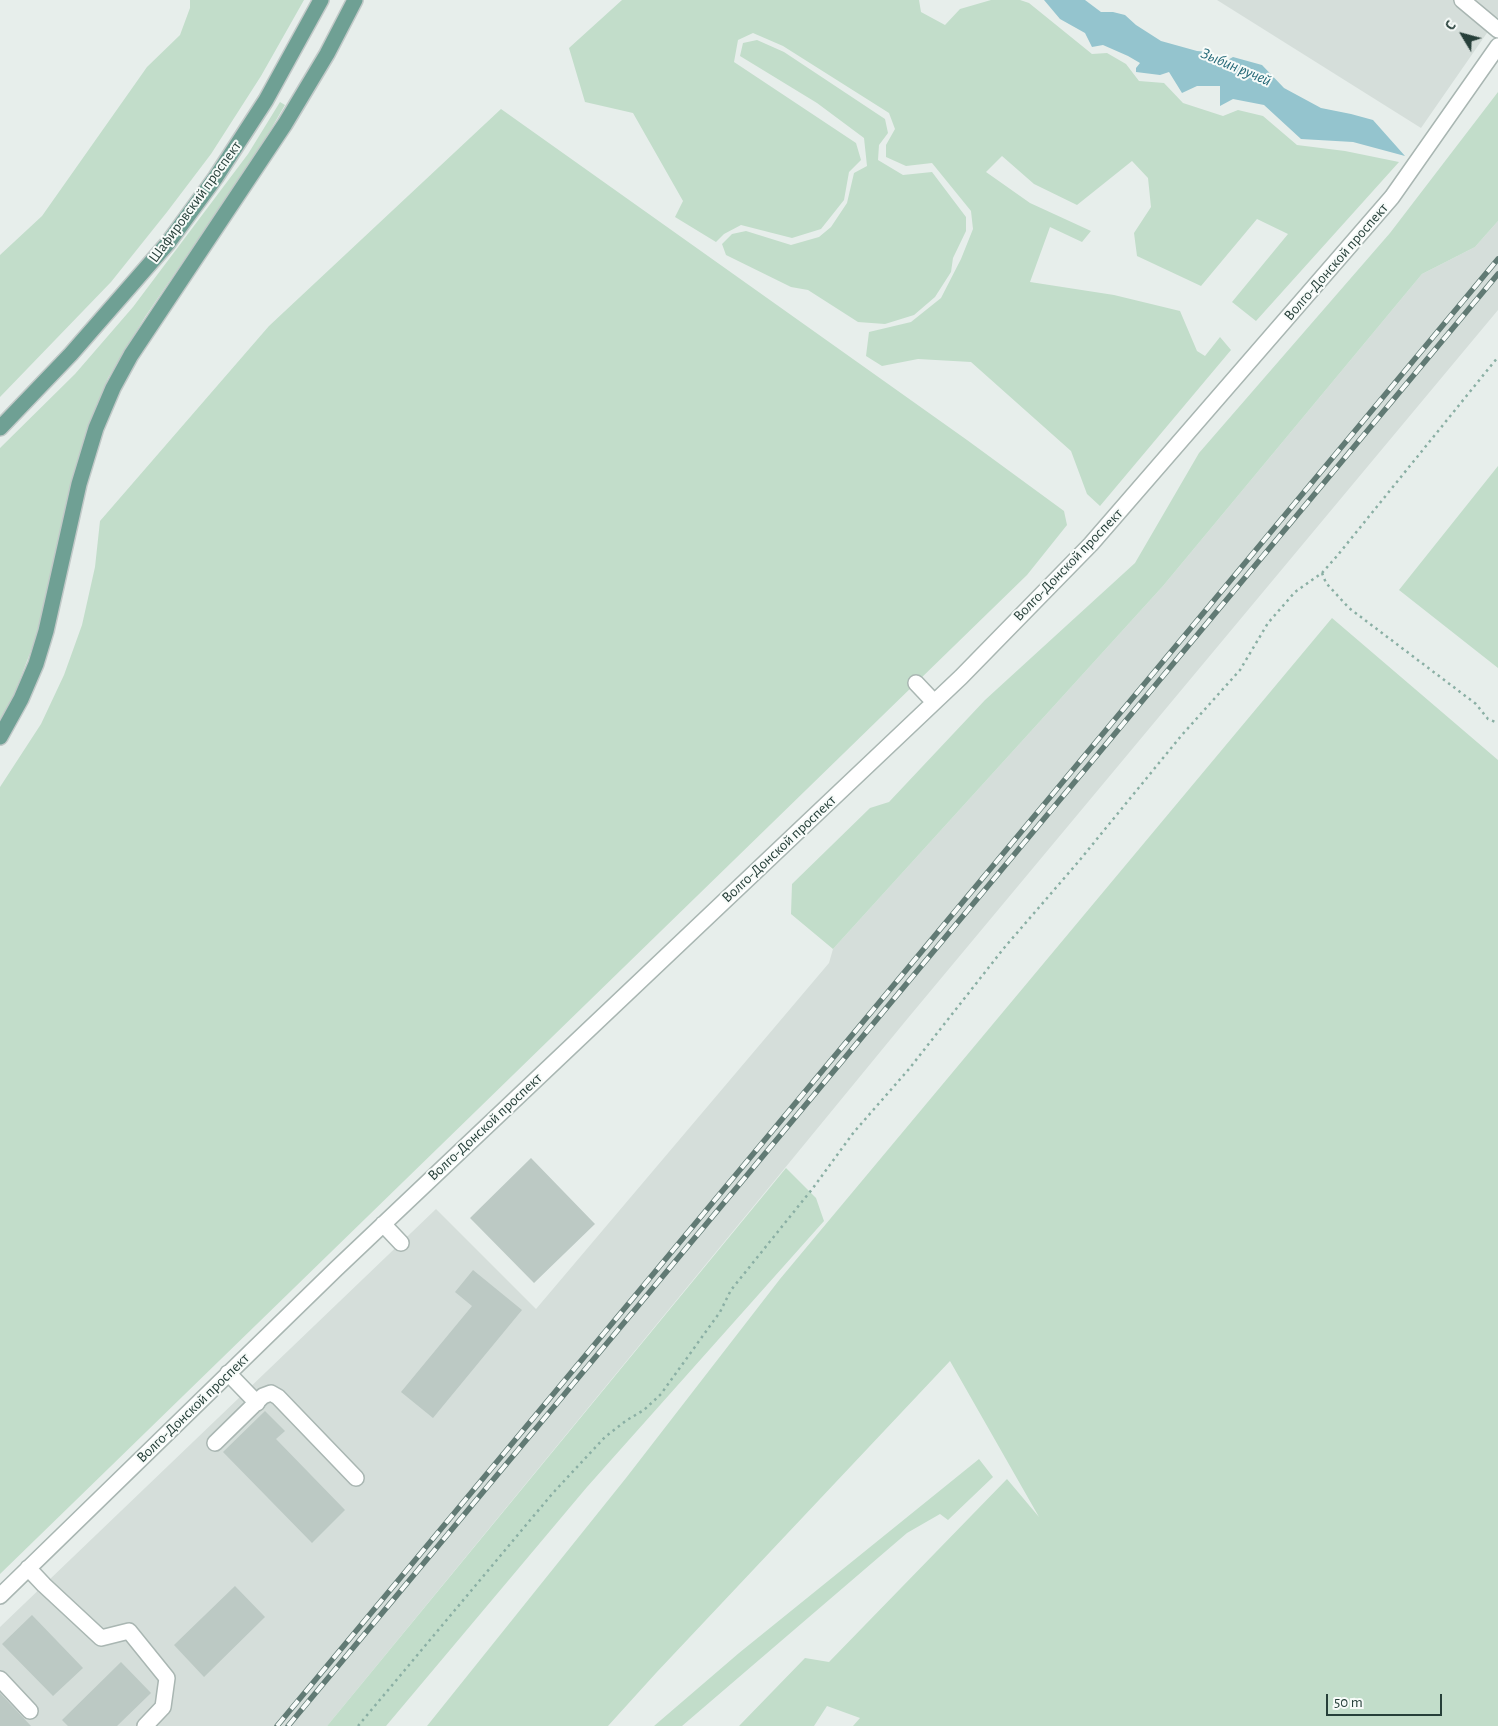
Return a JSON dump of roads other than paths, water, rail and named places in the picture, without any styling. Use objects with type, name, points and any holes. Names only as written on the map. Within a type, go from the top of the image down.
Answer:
[{"type":"main road","name":"Шафировский проспект","points":[[0,428],[71,354],[168,243],[216,177],[266,100],[321,0]]},
{"type":"main road","points":[[0,737],[21,699],[36,664],[46,631],[79,484],[96,428],[113,388],[131,356],[285,124],[327,54],[356,0]]},
{"type":"street","points":[[1462,0],[1498,30]]},
{"type":"street","name":"Волго-Донской проспект","points":[[0,1596],[383,1224],[961,677],[1077,558],[1124,507],[1392,197],[1498,46]]},
{"type":"street","points":[[916,683],[934,702]]},
{"type":"street","points":[[383,1224],[401,1243]]},
{"type":"street","points":[[228,1373],[257,1402]]},
{"type":"street","points":[[215,1443],[263,1396],[271,1394],[278,1397],[356,1478]]},
{"type":"street","points":[[28,1568],[100,1638],[129,1631],[167,1678],[163,1707],[145,1726]]},
{"type":"street","points":[[0,1679],[30,1711]]},
{"type":"water","name":"Зыбин ручей","points":[[1044,0],[1085,0],[1101,12],[1125,15],[1136,25],[1161,41],[1197,51],[1209,52],[1217,66],[1233,57],[1262,65],[1284,88],[1321,108],[1373,120],[1405,156],[1353,142],[1301,139],[1264,105],[1233,99],[1220,106],[1220,86],[1197,86],[1182,93],[1169,72],[1160,75],[1136,72],[1136,68],[1140,63],[1128,56],[1103,45],[1092,47],[1085,33],[1060,19]]},
{"type":"railway","points":[[277,1726],[1498,259]]},
{"type":"railway","points":[[288,1726],[1498,274]]}]
